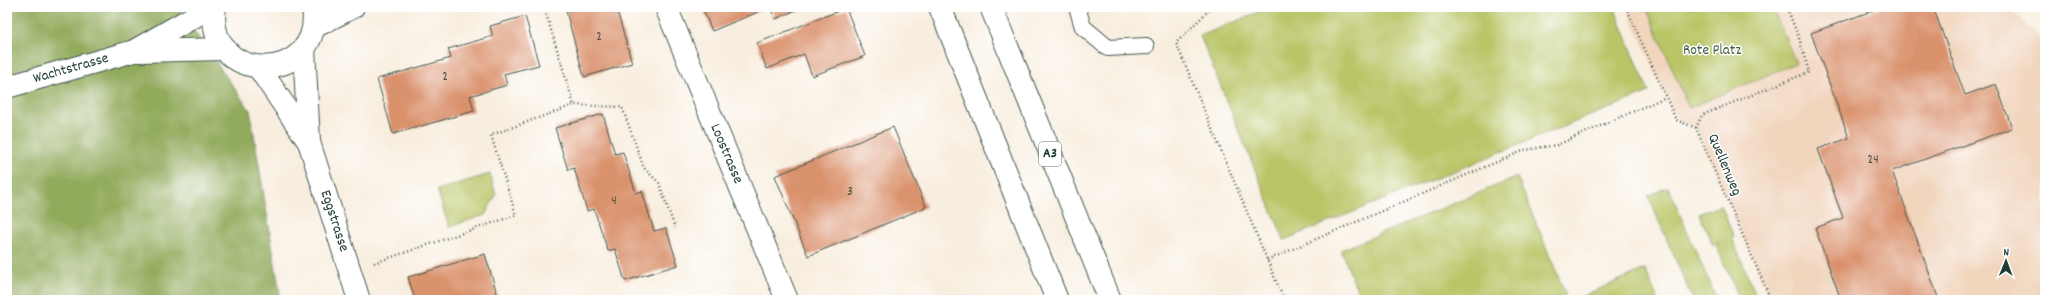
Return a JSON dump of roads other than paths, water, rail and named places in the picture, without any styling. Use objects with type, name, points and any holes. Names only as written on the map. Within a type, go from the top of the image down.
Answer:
[{"type":"main road","name":"Wachtstrasse","points":[[7,87],[134,51],[211,7]]},
{"type":"main road","points":[[215,7],[215,28],[225,49],[246,65],[259,68],[272,68],[284,64],[295,57],[304,48],[314,17],[353,7]]},
{"type":"main road","name":"Loostrasse","points":[[666,7],[787,300]]},
{"type":"main road","points":[[940,7],[1057,300]]},
{"type":"main road","name":"A3","points":[[991,7],[1110,300]]},
{"type":"main road","name":"Eggstrasse","points":[[304,48],[309,142],[359,300]]},
{"type":"main road","name":"Wachtstrasse","points":[[134,51],[225,49]]},
{"type":"main road","name":"Eggstrasse","points":[[259,68],[309,142]]},
{"type":"lane","points":[[1077,7],[1083,28],[1108,48],[1146,46]]},
{"type":"park label","name":"Rote Platz","points":[[1712,51]]}]
